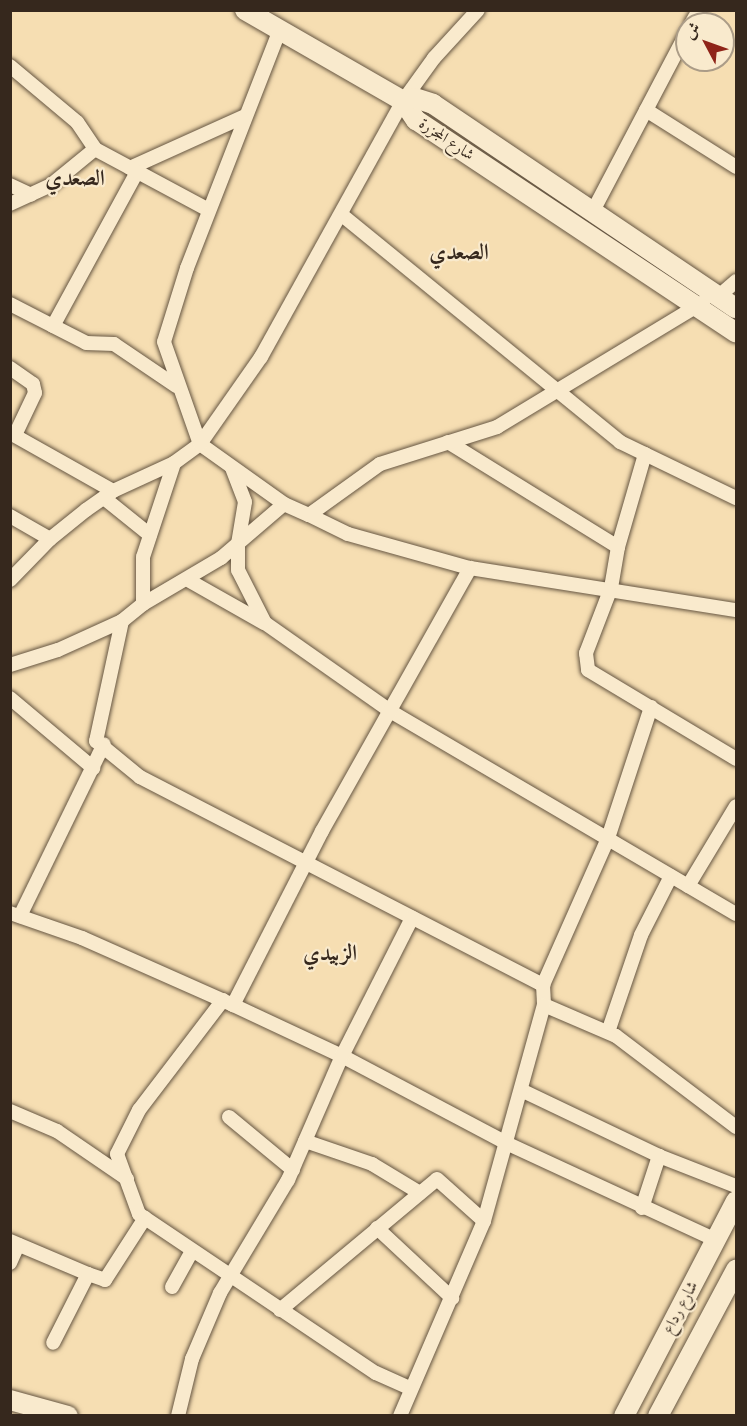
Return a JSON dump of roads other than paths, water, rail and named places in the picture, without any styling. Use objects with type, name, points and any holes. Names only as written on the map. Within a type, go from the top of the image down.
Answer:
[{"type":"street","points":[[244,10],[403,101]]},
{"type":"street","points":[[10,580],[50,539],[109,494],[174,463],[200,444],[261,357],[342,215],[403,101],[434,58],[478,10]]},
{"type":"street","points":[[279,32],[244,116],[209,210],[164,342],[176,386],[200,444],[284,504],[348,534],[470,568],[610,588],[736,610]]},
{"type":"street","points":[[592,211],[675,55]]},
{"type":"street","points":[[10,66],[77,122],[95,149],[209,210]]},
{"type":"street","name":"شارع المجزرة","points":[[403,101],[428,101],[736,308]]},
{"type":"street","name":"شارع المجزرة","points":[[403,101],[421,123],[736,333]]},
{"type":"street","points":[[646,110],[736,167]]},
{"type":"street","points":[[53,326],[134,170],[244,116]]},
{"type":"street","points":[[10,204],[51,185],[95,149]]},
{"type":"street","points":[[10,185],[31,195]]},
{"type":"street","points":[[342,215],[487,336],[558,390],[620,442],[736,498]]},
{"type":"street","points":[[309,515],[380,464],[497,427],[698,307],[736,281]]},
{"type":"street","points":[[10,304],[86,343],[114,344],[176,386]]},
{"type":"street","points":[[10,369],[33,384],[36,393],[13,434],[109,494],[150,536]]},
{"type":"street","points":[[448,442],[618,547]]},
{"type":"street","points":[[645,454],[618,547],[610,588],[586,653],[588,670],[736,759]]},
{"type":"street","points":[[143,604],[143,557],[174,463]]},
{"type":"street","points":[[232,468],[245,502],[238,544],[238,570],[265,623]]},
{"type":"street","points":[[10,665],[58,650],[122,621],[143,604],[188,580],[238,544],[284,504]]},
{"type":"street","points":[[10,516],[50,539]]},
{"type":"street","points":[[410,1388],[376,1373],[145,1218],[140,1214],[117,1154],[139,1110],[228,1002],[470,568]]},
{"type":"street","points":[[188,580],[265,623],[390,711],[736,914]]},
{"type":"street","points":[[122,621],[96,741],[104,744],[140,777],[306,860],[543,986]]},
{"type":"street","points":[[10,698],[93,768]]},
{"type":"street","points":[[400,1416],[410,1388],[452,1299],[484,1221],[523,1092],[544,1005],[543,986],[608,838],[651,707]]},
{"type":"street","points":[[104,744],[15,914],[82,938],[228,1002],[342,1056],[506,1143],[642,1208],[716,1240]]},
{"type":"street","points":[[688,886],[736,806]]},
{"type":"street","points":[[608,1032],[639,941],[671,876]]},
{"type":"street","points":[[178,1416],[192,1359],[230,1277],[293,1170],[342,1056],[412,918]]},
{"type":"street","points":[[544,1005],[608,1032],[736,1126]]},
{"type":"street","points":[[523,1092],[659,1156],[736,1186]]},
{"type":"street","points":[[10,1111],[57,1131],[127,1179]]},
{"type":"street","points":[[229,1117],[293,1170]]},
{"type":"street","points":[[305,1141],[372,1164],[420,1193]]},
{"type":"street","points":[[642,1208],[659,1156]]},
{"type":"street","points":[[280,1310],[437,1179],[484,1221]]},
{"type":"street","name":"شارع رداع","points":[[624,1416],[736,1201]]},
{"type":"street","points":[[10,1263],[14,1243],[105,1280],[145,1218]]},
{"type":"street","points":[[377,1228],[452,1299]]},
{"type":"street","points":[[172,1287],[192,1251]]},
{"type":"street","name":"شارع رداع","points":[[658,1416],[736,1270]]},
{"type":"street","points":[[53,1343],[88,1274]]},
{"type":"street","points":[[10,1400],[68,1416]]},
{"type":"district","name":"الصعدي","points":[[75,180]]},
{"type":"district","name":"الصعدي","points":[[459,254]]},
{"type":"district","name":"الزبيدي","points":[[330,955]]}]
